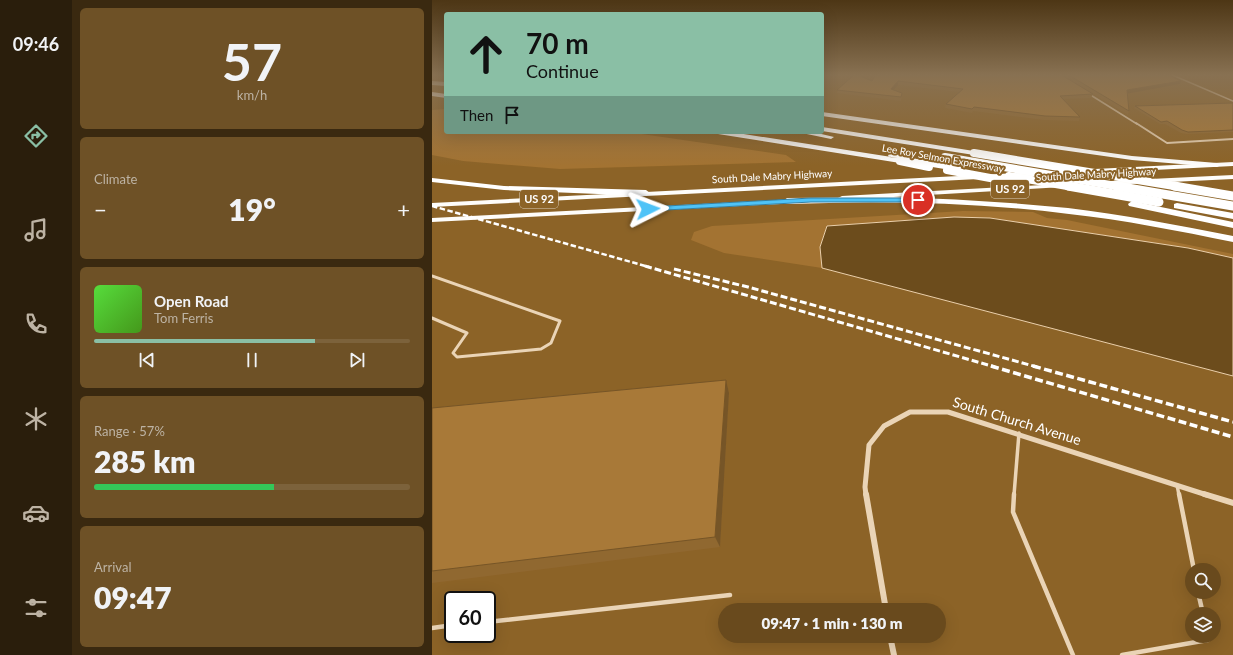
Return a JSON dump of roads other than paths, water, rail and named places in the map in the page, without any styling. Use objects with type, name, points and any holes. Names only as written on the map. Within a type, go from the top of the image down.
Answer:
[{"type":"highway","points":[[824,114],[1125,157],[1217,165]]},
{"type":"highway","points":[[824,129],[1233,196]]},
{"type":"highway","name":"Lee Roy Selmon Expressway","points":[[730,134],[900,162],[1124,203],[1233,226]]},
{"type":"highway","points":[[769,134],[1233,215]]},
{"type":"highway","name":"Lee Roy Selmon Expressway","points":[[812,134],[1233,206]]},
{"type":"highway","points":[[432,180],[504,188],[646,193]]},
{"type":"highway","points":[[787,201],[906,200],[1020,206],[1123,219],[1233,239]]},
{"type":"main road","name":"South Dale Mabry Highway","points":[[432,205],[1233,164]]},
{"type":"main road","name":"South Dale Mabry Highway","points":[[432,220],[1233,177]]},
{"type":"street","name":"South Church Avenue","points":[[885,603],[865,487],[869,445],[884,426],[910,412],[948,412],[1019,433],[1233,502]]},
{"type":"street","points":[[891,643],[894,655]]},
{"type":"lane","points":[[1106,105],[1166,143],[1233,139]]},
{"type":"lane","points":[[432,276],[560,321],[551,343],[541,349],[458,357],[453,354],[468,332],[432,318]]},
{"type":"lane","points":[[1019,433],[1013,512],[1073,655]]},
{"type":"lane","points":[[1177,484],[1193,563]]},
{"type":"lane","points":[[496,621],[730,595]]},
{"type":"lane","points":[[432,628],[444,626]]},
{"type":"lane","points":[[1122,655],[1191,643]]},
{"type":"railway","points":[[432,206],[649,267]]},
{"type":"railway","points":[[645,266],[995,367]]},
{"type":"railway","points":[[674,269],[748,287],[1037,367]]},
{"type":"railway","points":[[991,366],[1233,437]]},
{"type":"railway","points":[[1033,366],[1233,422]]}]
